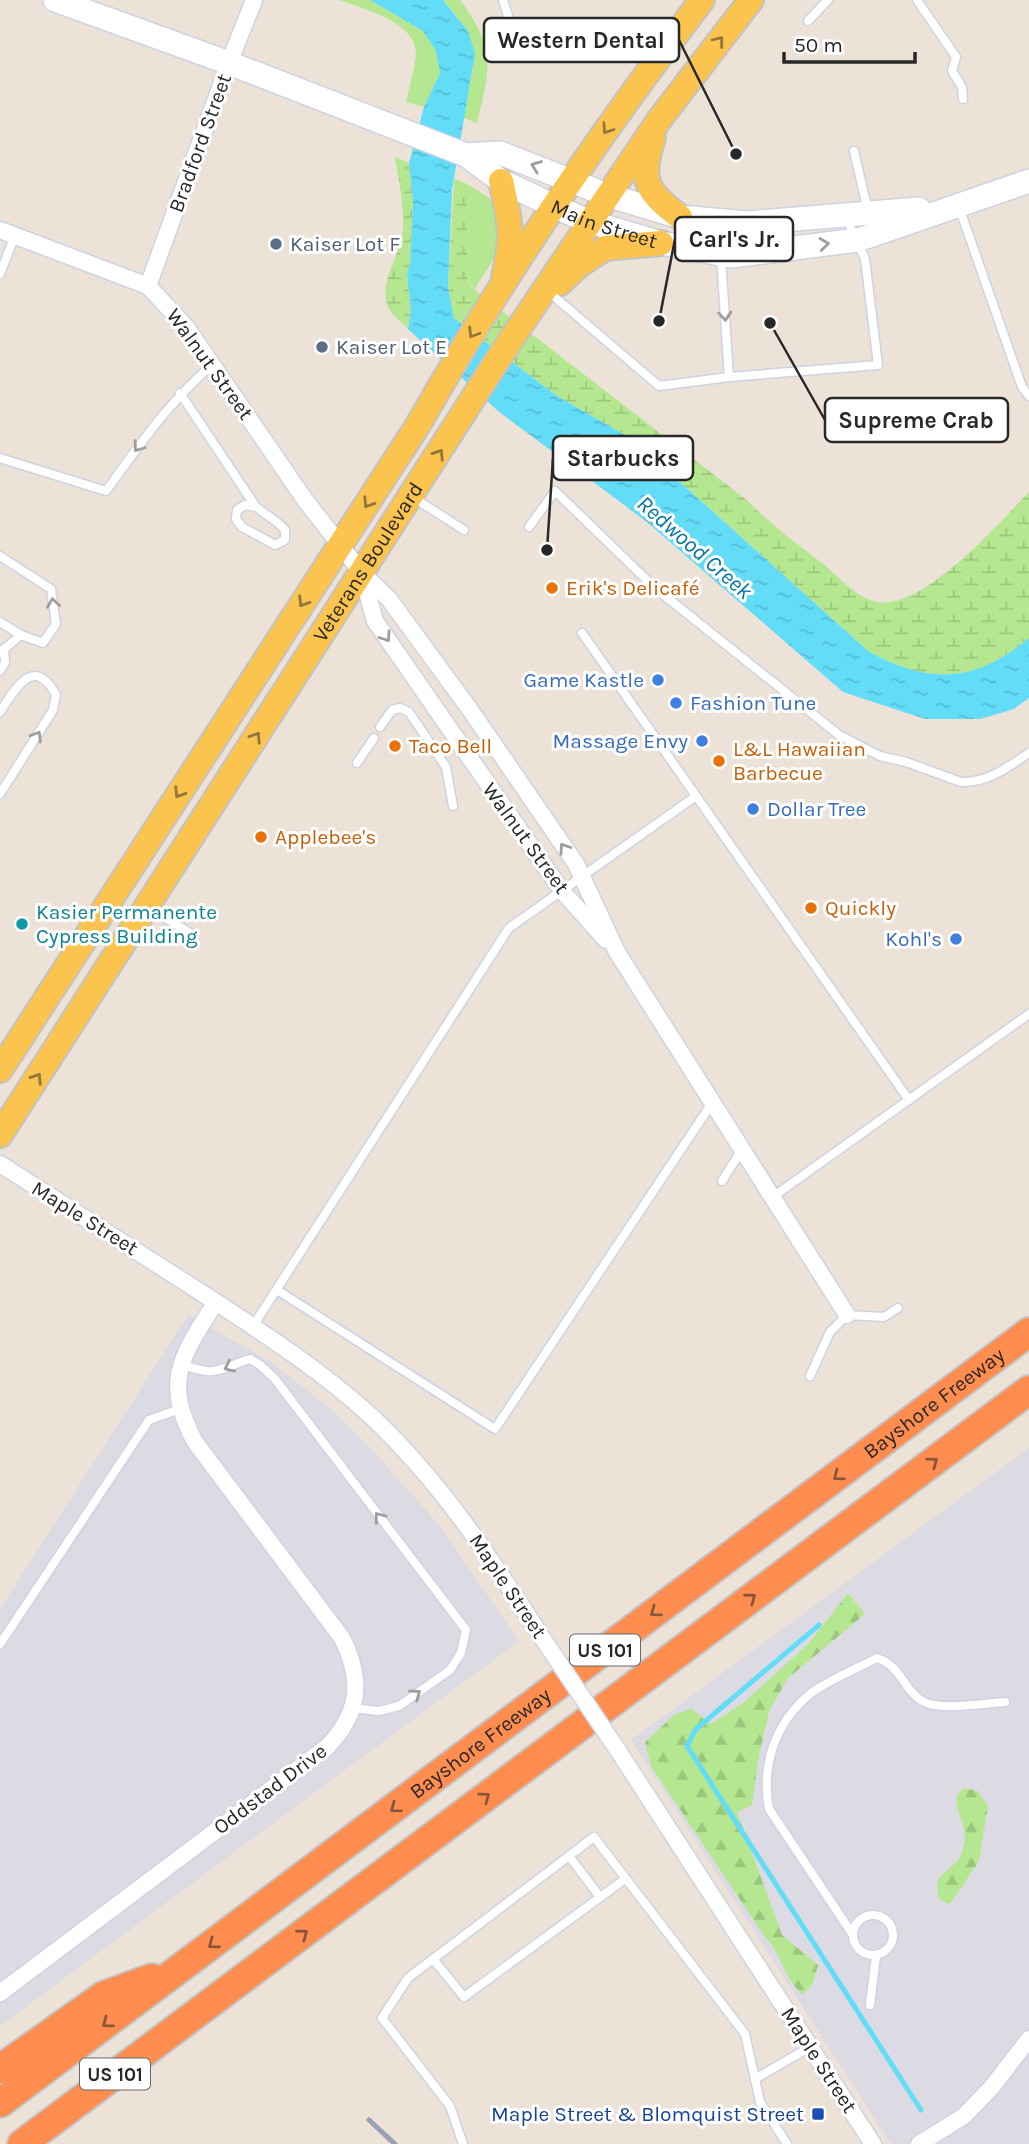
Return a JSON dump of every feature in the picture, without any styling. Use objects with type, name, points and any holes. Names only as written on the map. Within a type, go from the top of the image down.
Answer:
[{"type":"highway","name":"Bayshore Freeway","points":[[0,2103],[1029,1332]]},
{"type":"highway","name":"US 101","points":[[22,2144],[1029,1390]]},
{"type":"highway","points":[[0,2069],[103,1996],[181,1968]]},
{"type":"highway","points":[[50,2144],[209,2004]]},
{"type":"main road","name":"Veterans Boulevard","points":[[0,1135],[470,406],[542,300],[607,195],[659,120],[751,0]]},
{"type":"main road","name":"Veterans Boulevard","points":[[0,1070],[418,425],[554,206],[695,5]]},
{"type":"main road","points":[[659,120],[648,153],[648,183],[655,198],[680,217]]},
{"type":"main road","points":[[500,290],[510,251],[511,230],[501,181]]},
{"type":"main road","points":[[542,300],[579,265],[605,248],[660,243]]},
{"type":"street","name":"Main Street","points":[[55,0],[88,6],[466,155],[501,181],[554,206],[590,222],[660,243],[731,256],[858,240],[1029,181]]},
{"type":"street","name":"Bradford Street","points":[[148,286],[254,0]]},
{"type":"street","name":"Main Street","points":[[466,155],[500,153],[607,195],[680,217],[747,223],[958,204]]},
{"type":"street","name":"Walnut Street","points":[[8,232],[148,286],[187,328],[305,500],[362,573],[389,599],[471,711],[576,864],[618,952],[741,1151],[774,1196],[847,1315]]},
{"type":"street","name":"Walnut Street","points":[[362,573],[376,621],[562,891],[618,952]]},
{"type":"street","name":"Maple Street","points":[[0,1164],[283,1346],[372,1417],[428,1475],[482,1546],[873,2144]]},
{"type":"street","name":"Oddstad Drive","points":[[3,1987],[327,1747],[342,1732],[352,1707],[356,1676],[342,1637],[195,1442],[180,1409],[177,1390],[188,1345],[216,1302]]},
{"type":"street","points":[[919,2144],[964,2116],[991,2088],[1029,2039]]},
{"type":"lane","points":[[503,0],[510,22],[553,53]]},
{"type":"lane","points":[[808,21],[828,0]]},
{"type":"lane","points":[[917,0],[956,57],[952,71],[962,87],[963,99]]},
{"type":"lane","points":[[854,151],[869,214]]},
{"type":"lane","points":[[958,204],[1023,387],[1029,396]]},
{"type":"lane","points":[[542,300],[659,386],[729,377],[878,365],[866,259],[845,214]]},
{"type":"lane","points":[[0,274],[8,232]]},
{"type":"lane","points":[[721,254],[729,377]]},
{"type":"lane","points":[[0,458],[106,491],[160,416],[180,393],[213,364]]},
{"type":"lane","points":[[180,393],[256,507],[285,530],[285,540],[275,545],[242,527],[236,519],[237,510],[245,505],[256,507]]},
{"type":"lane","points":[[529,527],[555,491],[655,588],[839,736],[880,756],[906,762],[961,782],[976,782],[1029,753]]},
{"type":"lane","points":[[412,496],[464,530]]},
{"type":"lane","points":[[0,556],[51,589],[55,624],[43,643],[21,635],[0,622]]},
{"type":"lane","points":[[582,633],[909,1100]]},
{"type":"lane","points":[[0,671],[5,663],[2,650],[21,635]]},
{"type":"lane","points":[[0,712],[22,679],[29,676],[44,680],[56,695],[53,709],[0,794]]},
{"type":"lane","points":[[380,727],[392,710],[400,708],[409,712],[446,767],[453,806]]},
{"type":"lane","points":[[357,763],[374,738]]},
{"type":"lane","points":[[253,1326],[509,929],[696,796]]},
{"type":"lane","points":[[147,906],[188,932]]},
{"type":"lane","points":[[774,1196],[1029,1014]]},
{"type":"lane","points":[[277,1290],[495,1429],[712,1102]]},
{"type":"lane","points":[[722,1181],[741,1151]]},
{"type":"lane","points":[[810,1376],[830,1332],[847,1315],[884,1317],[898,1308]]},
{"type":"lane","points":[[182,1364],[201,1372],[218,1372],[250,1359],[260,1365],[283,1390],[466,1630],[461,1653],[450,1670],[400,1706],[379,1711],[352,1707]]},
{"type":"lane","points":[[0,1644],[149,1420],[180,1409]]},
{"type":"lane","points":[[853,1935],[856,1924],[869,1915],[885,1919],[893,1932],[893,1940],[890,1947],[876,1956],[861,1952],[856,1947],[853,1935],[769,1809],[765,1791],[770,1756],[779,1728],[811,1693],[877,1658],[890,1662],[921,1701],[936,1706],[1005,1702]]},
{"type":"lane","points":[[463,2144],[450,2106],[382,2018],[408,1978],[594,1837],[745,2034],[760,2102],[787,2144]]},
{"type":"lane","points":[[569,1856],[600,1897]]},
{"type":"lane","points":[[433,1959],[464,1997],[625,1879]]},
{"type":"lane","points":[[870,2005],[876,1956]]},
{"type":"lane","points":[[755,2079],[810,2047]]},
{"type":"shaded area","points":[[188,1315],[269,1361],[331,1409],[369,1446],[440,1526],[519,1641],[0,2026],[0,1609]]},
{"type":"shaded area","points":[[1029,1448],[1029,2144],[891,2144],[631,1740]]},
{"type":"green space","points":[[340,0],[370,0],[423,31],[436,51],[440,73],[424,107],[406,102],[416,54],[408,33],[387,18]]},
{"type":"green space","points":[[443,0],[460,0],[472,17],[485,46],[487,73],[477,123],[464,118],[473,69],[471,43],[457,16]]},
{"type":"green space","points":[[395,157],[409,163],[413,202],[407,275],[411,310],[408,329],[391,312],[386,299],[387,279],[399,249],[403,229]]},
{"type":"green space","points":[[454,179],[467,184],[467,277],[472,288],[748,501],[861,596],[877,602],[896,601],[916,593],[959,562],[1029,492],[1029,638],[990,664],[951,674],[911,670],[868,651],[632,439],[557,396],[454,318],[448,287]]},
{"type":"green space","points":[[467,184],[488,197],[494,205],[498,222],[499,250],[474,290],[467,277]]},
{"type":"green space","points":[[848,1593],[865,1614],[787,1679],[769,1712],[759,1755],[752,1805],[737,1812],[782,1935],[818,1965],[813,1983],[803,1995],[791,1982],[771,1944],[651,1766],[645,1742],[675,1714],[692,1709],[711,1724],[743,1703],[809,1643]]},
{"type":"green space","points":[[963,1788],[978,1791],[988,1806],[979,1861],[950,1904],[941,1901],[938,1884],[943,1874],[957,1861],[964,1846],[965,1831],[956,1797]]},
{"type":"water","name":"Redwood Creek","points":[[370,0],[443,0],[468,31],[475,54],[452,190],[448,287],[454,318],[557,396],[632,439],[868,651],[911,670],[951,674],[990,664],[1029,638],[1029,698],[1014,709],[980,719],[925,719],[843,692],[647,522],[498,411],[408,329],[411,310],[407,275],[413,202],[409,163],[424,107],[440,73],[436,51],[423,31]]},
{"type":"waterway","points":[[819,1625],[696,1729],[687,1746],[921,2110]]},
{"type":"railway","points":[[369,2120],[395,2144]]},
{"type":"place","name":"Western Dental","points":[[736,154]]},
{"type":"place","name":"Kaiser Lot F","points":[[276,244]]},
{"type":"place","name":"Carl's Jr.","points":[[659,321]]},
{"type":"place","name":"Supreme Crab","points":[[770,323]]},
{"type":"place","name":"Kaiser Lot E","points":[[322,347]]},
{"type":"place","name":"Starbucks","points":[[547,550]]},
{"type":"place","name":"Erik's Delicafé","points":[[552,588]]},
{"type":"place","name":"Game Kastle","points":[[658,680]]},
{"type":"place","name":"Fashion Tune","points":[[676,703]]},
{"type":"place","name":"Massage Envy","points":[[702,741]]},
{"type":"place","name":"Taco Bell","points":[[395,746]]},
{"type":"place","name":"L&L Hawaiian Barbecue","points":[[719,761]]},
{"type":"place","name":"Dollar Tree","points":[[753,809]]},
{"type":"place","name":"Applebee's","points":[[261,837]]},
{"type":"place","name":"Quickly","points":[[811,908]]},
{"type":"place","name":"Kasier Permanente Cypress Building","points":[[22,924]]},
{"type":"place","name":"Kohl's","points":[[956,939]]},
{"type":"place","name":"Maple Street & Blomquist Street","points":[[818,2114]]}]
